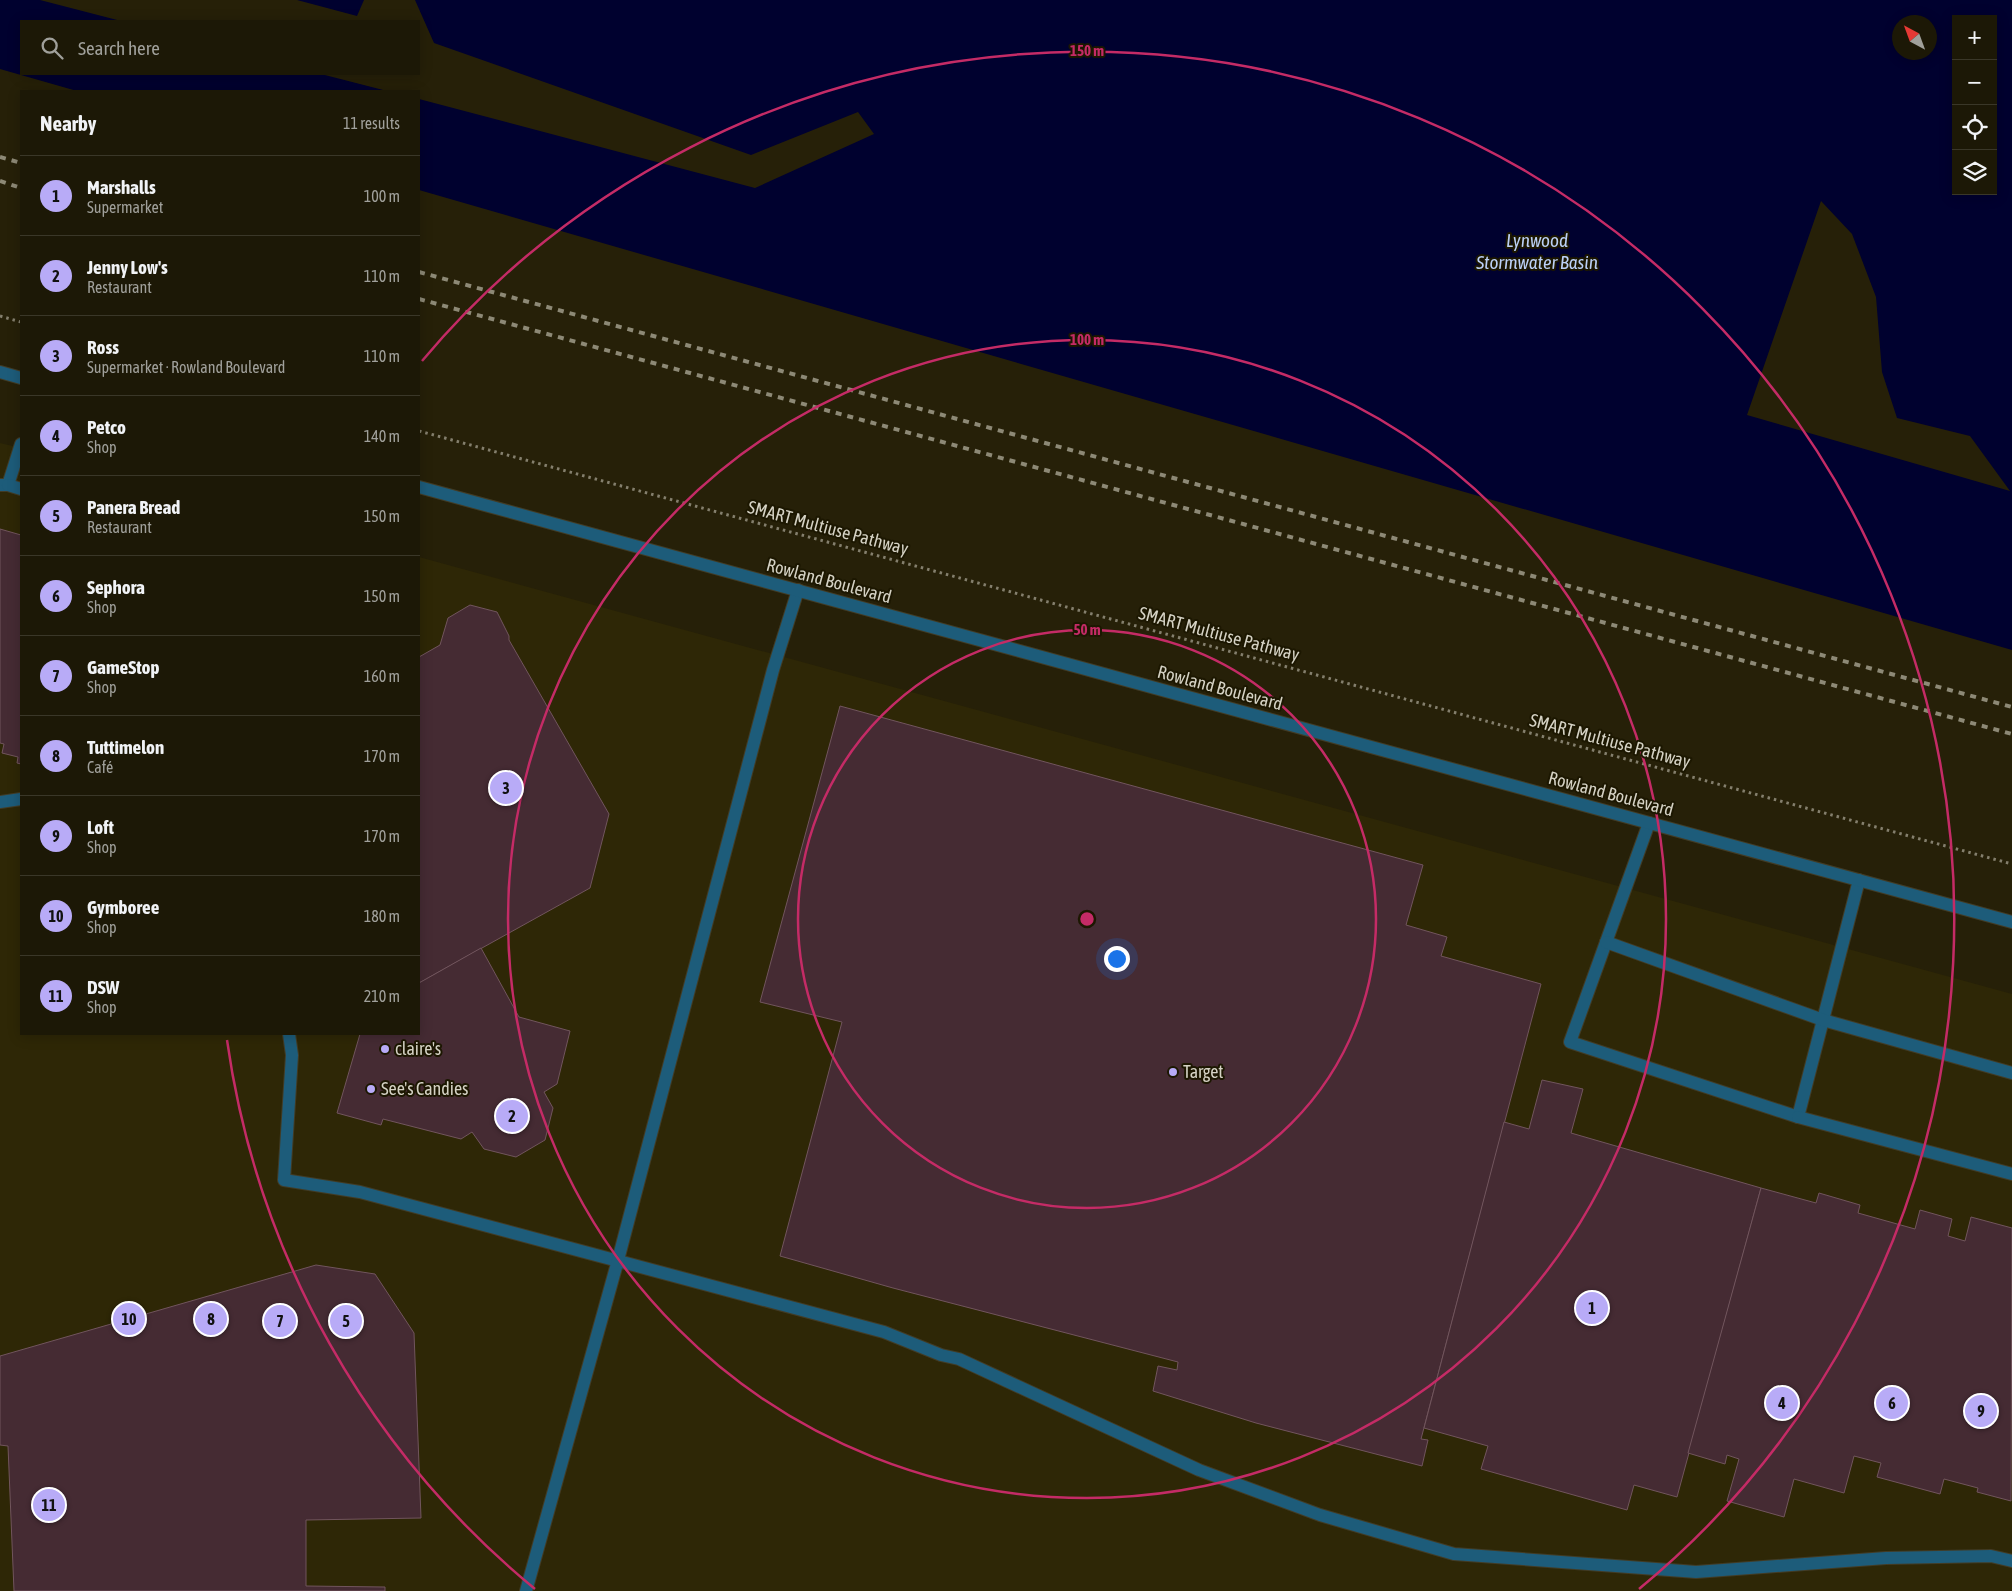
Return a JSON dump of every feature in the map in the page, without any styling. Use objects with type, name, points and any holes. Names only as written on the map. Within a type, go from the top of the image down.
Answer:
[{"type":"street","points":[[0,372],[20,378]]},
{"type":"street","points":[[20,446],[4,485],[20,489]]},
{"type":"street","name":"Rowland Boulevard","points":[[420,487],[2012,922]]},
{"type":"street","points":[[526,1591],[618,1260],[772,670],[798,590]]},
{"type":"street","points":[[0,802],[20,799]]},
{"type":"street","points":[[1649,823],[1570,1042],[1798,1117],[2012,1174]]},
{"type":"street","points":[[1798,1117],[1859,880]]},
{"type":"street","points":[[1606,942],[1823,1020],[2012,1073]]},
{"type":"street","points":[[289,1035],[292,1055],[284,1180],[360,1192],[884,1332],[941,1355],[959,1359],[1199,1470],[1320,1515],[1454,1554],[1696,1572],[1886,1558],[1991,1556],[2012,1560]]},
{"type":"path","points":[[0,316],[20,322]]},
{"type":"path","name":"SMART Multiuse Pathway","points":[[420,430],[2012,864]]},
{"type":"shaded area","points":[[0,443],[20,448],[20,1035],[420,1035],[420,557],[2012,994],[2012,1591],[0,1591]]},
{"type":"water","points":[[0,0],[40,0],[117,20],[20,20],[20,75],[0,69]]},
{"type":"water","points":[[297,0],[364,0],[357,16]]},
{"type":"water","name":"Lynwood Stormwater Basin","points":[[415,0],[2012,0],[2012,650],[420,190],[420,99],[755,188],[874,134],[858,112],[751,155],[434,43]],"holes":[[[1821,201],[1852,234],[1876,297],[1882,372],[1897,418],[1970,436],[2010,491],[1747,415]]]},
{"type":"water","points":[[21,75],[325,75],[383,90],[74,90]]},
{"type":"building","points":[[0,529],[20,535],[20,764],[17,763],[18,757],[2,753],[4,744],[0,743]]},
{"type":"building","points":[[470,605],[497,612],[509,636],[509,640],[609,814],[590,888],[420,982],[420,656],[440,645],[448,618]]},
{"type":"building","name":"Target","points":[[840,706],[1423,865],[1406,925],[1447,937],[1441,956],[1541,984],[1421,1439],[1428,1440],[1422,1466],[1256,1423],[1153,1391],[1158,1366],[1177,1370],[1178,1362],[893,1288],[780,1256],[842,1022],[760,1002]]},
{"type":"building","points":[[481,948],[519,1017],[570,1031],[557,1084],[544,1092],[553,1108],[545,1140],[516,1157],[484,1149],[472,1132],[461,1139],[383,1119],[381,1125],[337,1113],[360,1035],[420,1035],[420,982]]},
{"type":"building","points":[[1542,1080],[1583,1089],[1571,1133],[1761,1188],[1677,1497],[1634,1485],[1627,1510],[1481,1469],[1488,1446],[1424,1428],[1504,1122],[1529,1129]]},
{"type":"building","points":[[1761,1188],[1816,1203],[1819,1193],[1860,1205],[1858,1213],[1915,1229],[1920,1210],[1952,1219],[1948,1236],[1965,1241],[1971,1217],[2012,1228],[2011,1501],[1977,1492],[1978,1488],[1944,1479],[1940,1494],[1877,1477],[1881,1463],[1854,1456],[1844,1493],[1794,1479],[1784,1517],[1727,1501],[1739,1459],[1727,1455],[1725,1464],[1688,1453]]},
{"type":"building","points":[[316,1265],[375,1274],[414,1333],[421,1518],[306,1520],[306,1586],[385,1587],[385,1591],[14,1591],[8,1446],[0,1445],[0,1356]]},
{"type":"railway","points":[[0,157],[20,163]]},
{"type":"railway","points":[[0,181],[20,188]]},
{"type":"railway","points":[[420,272],[2012,707]]},
{"type":"railway","points":[[420,299],[2012,734]]},
{"type":"place","name":"Ross","points":[[506,788]]},
{"type":"place","name":"claire's","points":[[385,1049]]},
{"type":"place","name":"Target","points":[[1173,1072]]},
{"type":"place","name":"See's Candies","points":[[371,1089]]},
{"type":"place","name":"Jenny Low's","points":[[512,1116]]},
{"type":"place","name":"Marshalls","points":[[1592,1308]]},
{"type":"place","name":"Gymboree","points":[[129,1319]]},
{"type":"place","name":"Tuttimelon","points":[[211,1319]]},
{"type":"place","name":"GameStop","points":[[280,1321]]},
{"type":"place","name":"Panera Bread","points":[[346,1321]]},
{"type":"place","name":"Petco","points":[[1782,1403]]},
{"type":"place","name":"Sephora","points":[[1892,1403]]},
{"type":"place","name":"Loft","points":[[1981,1411]]},
{"type":"place","name":"DSW","points":[[49,1505]]}]
